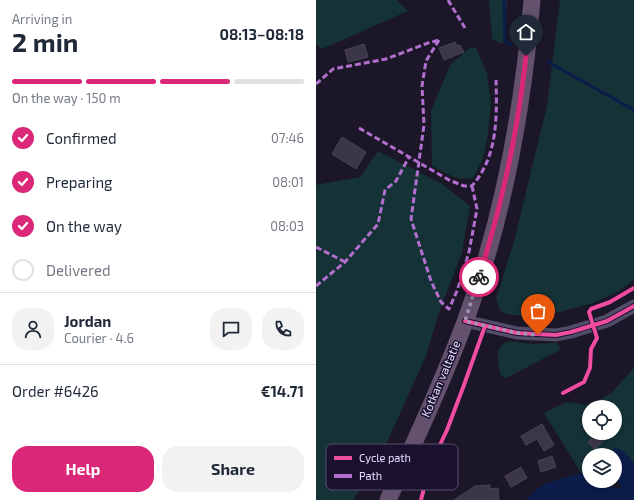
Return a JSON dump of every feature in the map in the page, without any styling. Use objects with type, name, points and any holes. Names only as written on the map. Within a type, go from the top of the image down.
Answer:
[{"type":"highway","name":"Kotkan valtatie","points":[[413,444],[465,321],[484,260],[510,158],[523,82],[532,0]]},
{"type":"highway","name":"Kotkan valtatie","points":[[384,500],[390,490]]},
{"type":"highway","name":"Kotkan valtatie","points":[[388,500],[393,490]]},
{"type":"street","points":[[465,321],[517,333],[556,335],[607,321],[634,306]]},
{"type":"green space","points":[[316,0],[397,0],[408,11],[322,49],[316,44]]},
{"type":"green space","points":[[489,0],[507,0],[503,44],[492,39]]},
{"type":"green space","points":[[560,0],[634,0],[634,280],[619,291],[593,303],[560,312],[531,317],[506,314],[500,310],[496,298],[513,245],[547,106]]},
{"type":"green space","points":[[471,47],[476,48],[487,73],[491,103],[488,133],[483,158],[474,177],[463,179],[442,172],[432,166],[431,111],[450,65]]},
{"type":"green space","points":[[378,151],[442,184],[470,206],[462,253],[439,312],[426,356],[386,444],[326,444],[326,490],[360,490],[353,500],[316,500],[316,185],[360,177]]},
{"type":"green space","points":[[509,341],[531,344],[556,343],[559,345],[560,350],[506,378],[501,376],[498,352],[501,346]]},
{"type":"green space","points":[[634,368],[634,464],[624,452],[622,452],[622,448],[582,448],[581,473],[544,413],[566,402],[582,405],[582,440],[622,440],[622,400],[599,400],[612,392]]},
{"type":"water","points":[[622,451],[626,453],[634,464],[634,500],[525,500],[541,486],[582,473],[582,488],[622,488]]},
{"type":"building","points":[[455,42],[457,46],[460,45],[464,52],[444,60],[439,48]]},
{"type":"building","points":[[364,44],[368,57],[348,62],[345,50]]},
{"type":"building","points":[[342,137],[366,152],[356,169],[332,154]]},
{"type":"building","points":[[542,424],[554,445],[544,451],[537,439],[526,445],[521,436]]},
{"type":"building","points":[[590,440],[604,440],[596,448],[588,442]]},
{"type":"building","points":[[552,456],[556,467],[541,472],[538,461]]},
{"type":"building","points":[[521,467],[527,478],[511,487],[505,476]]},
{"type":"building","points":[[490,485],[490,489],[498,488],[499,500],[454,500],[475,486]]},
{"type":"waterway","points":[[504,0],[505,41],[511,45]]},
{"type":"waterway","points":[[548,62],[634,110]]},
{"type":"marked path","points":[[448,0],[465,28]]},
{"type":"marked path","points":[[439,40],[426,61],[422,86],[424,125],[411,219],[431,281],[441,302],[449,309],[457,291],[469,252],[477,209],[472,186]]},
{"type":"marked path","points":[[316,84],[333,69],[386,59],[439,40]]},
{"type":"marked path","points":[[359,128],[449,180],[464,186],[472,186],[481,174],[487,162],[494,136],[496,122],[496,80]]},
{"type":"marked path","points":[[316,286],[345,262],[378,224],[385,190],[396,181],[409,157]]},
{"type":"marked path","points":[[316,247],[345,262]]},
{"type":"cycle path","points":[[563,393],[584,382],[590,368],[591,349],[597,338],[589,312],[591,309],[610,302],[634,288]]},
{"type":"cycle path","points":[[465,321],[517,333],[556,335],[607,321],[634,306]]},
{"type":"cycle path","points":[[440,444],[447,430],[485,326]]},
{"type":"cycle path","points":[[421,500],[424,490]]},
{"type":"way so far","points":[[479,277],[465,321],[517,333],[538,335]]},
{"type":"route","points":[[479,277],[496,217],[510,158],[526,56]]}]
